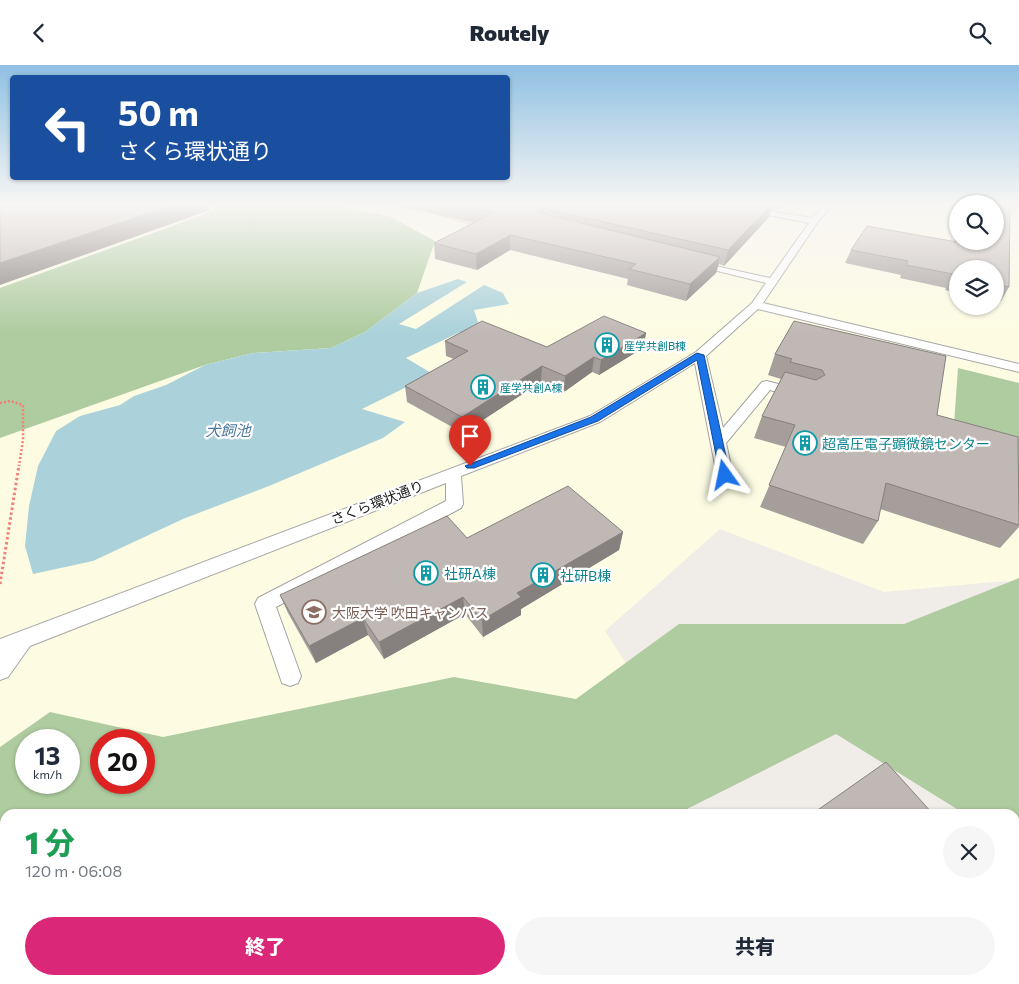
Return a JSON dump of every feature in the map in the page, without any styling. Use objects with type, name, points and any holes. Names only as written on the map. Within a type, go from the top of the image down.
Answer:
[{"type":"lane","name":"さくら環状通り","points":[[0,648],[594,419],[700,355],[756,305],[796,248]]},
{"type":"lane","points":[[690,262],[773,282]]},
{"type":"lane","points":[[756,305],[1019,368]]},
{"type":"lane","points":[[700,355],[725,475]]},
{"type":"lane","points":[[718,443],[767,385],[807,396]]},
{"type":"lane","points":[[290,676],[265,604],[455,505],[452,473]]},
{"type":"lane","points":[[0,671],[23,639]]},
{"type":"path","points":[[0,403],[10,401],[23,405],[23,440],[0,584]]},
{"type":"shaded area","name":"大阪大学 吹田キャンパス","points":[[0,248],[949,248],[949,250],[1004,250],[1004,248],[1019,248],[1019,585],[1005,581],[884,592],[720,529],[605,631],[629,668],[576,701],[323,775],[46,809],[0,809]]},
{"type":"green space","points":[[112,248],[433,248],[417,293],[365,332],[331,348],[253,353],[205,365],[0,438],[0,288]]},
{"type":"green space","points":[[958,368],[1019,383],[1019,510],[953,438]]},
{"type":"green space","points":[[1019,578],[1019,809],[957,809],[836,734],[687,809],[0,809],[0,747],[15,736],[15,794],[80,794],[80,729],[26,729],[50,712],[127,729],[90,729],[90,794],[155,794],[155,735],[163,737],[454,677],[576,699],[679,624],[904,624]]},
{"type":"water","name":"犬飼池","points":[[458,279],[467,282],[399,324],[416,329],[484,285],[503,293],[509,304],[474,310],[482,334],[473,337],[460,332],[406,358],[433,374],[362,409],[405,422],[383,438],[269,486],[183,519],[93,561],[33,574],[25,546],[29,506],[38,466],[56,431],[80,416],[120,405],[134,396],[166,385],[205,365],[253,353],[331,348],[365,332],[417,293]]},
{"type":"building","points":[[0,248],[45,248],[0,263]]},
{"type":"building","points":[[453,248],[487,248],[476,254]]},
{"type":"building","points":[[566,248],[683,248],[720,257],[690,284],[629,269],[636,264]]},
{"type":"building","points":[[852,248],[1004,250],[1004,248],[1009,248],[1009,287],[1004,286],[1004,260],[949,260],[949,273],[906,265],[908,261],[851,250]]},
{"type":"building","points":[[604,316],[646,333],[601,360],[594,357],[565,376],[542,366],[462,417],[405,386],[468,351],[445,341],[482,321],[547,347]]},
{"type":"building","points":[[794,321],[946,356],[937,415],[1018,437],[1019,525],[886,483],[878,521],[769,485],[795,425],[762,416],[785,372],[816,380],[825,375],[822,370],[790,362],[792,359],[775,354]]},
{"type":"building","points":[[568,486],[623,532],[517,593],[521,597],[482,620],[463,597],[379,642],[363,618],[309,646],[280,595],[447,516],[467,538]]},
{"type":"building","points":[[886,762],[928,809],[819,809]]},
{"type":"place","name":"産学共創B棟","points":[[607,345]]},
{"type":"place","name":"産学共創A棟","points":[[483,387]]},
{"type":"place","name":"超高圧電子顕微鏡センター","points":[[805,443]]},
{"type":"place","name":"社研A棟","points":[[426,573]]},
{"type":"place","name":"社研B棟","points":[[543,575]]},
{"type":"place","name":"大阪大学 吹田キャンパス","points":[[314,612]]},
{"type":"route","points":[[470,466],[594,419],[700,355],[725,475]]}]
